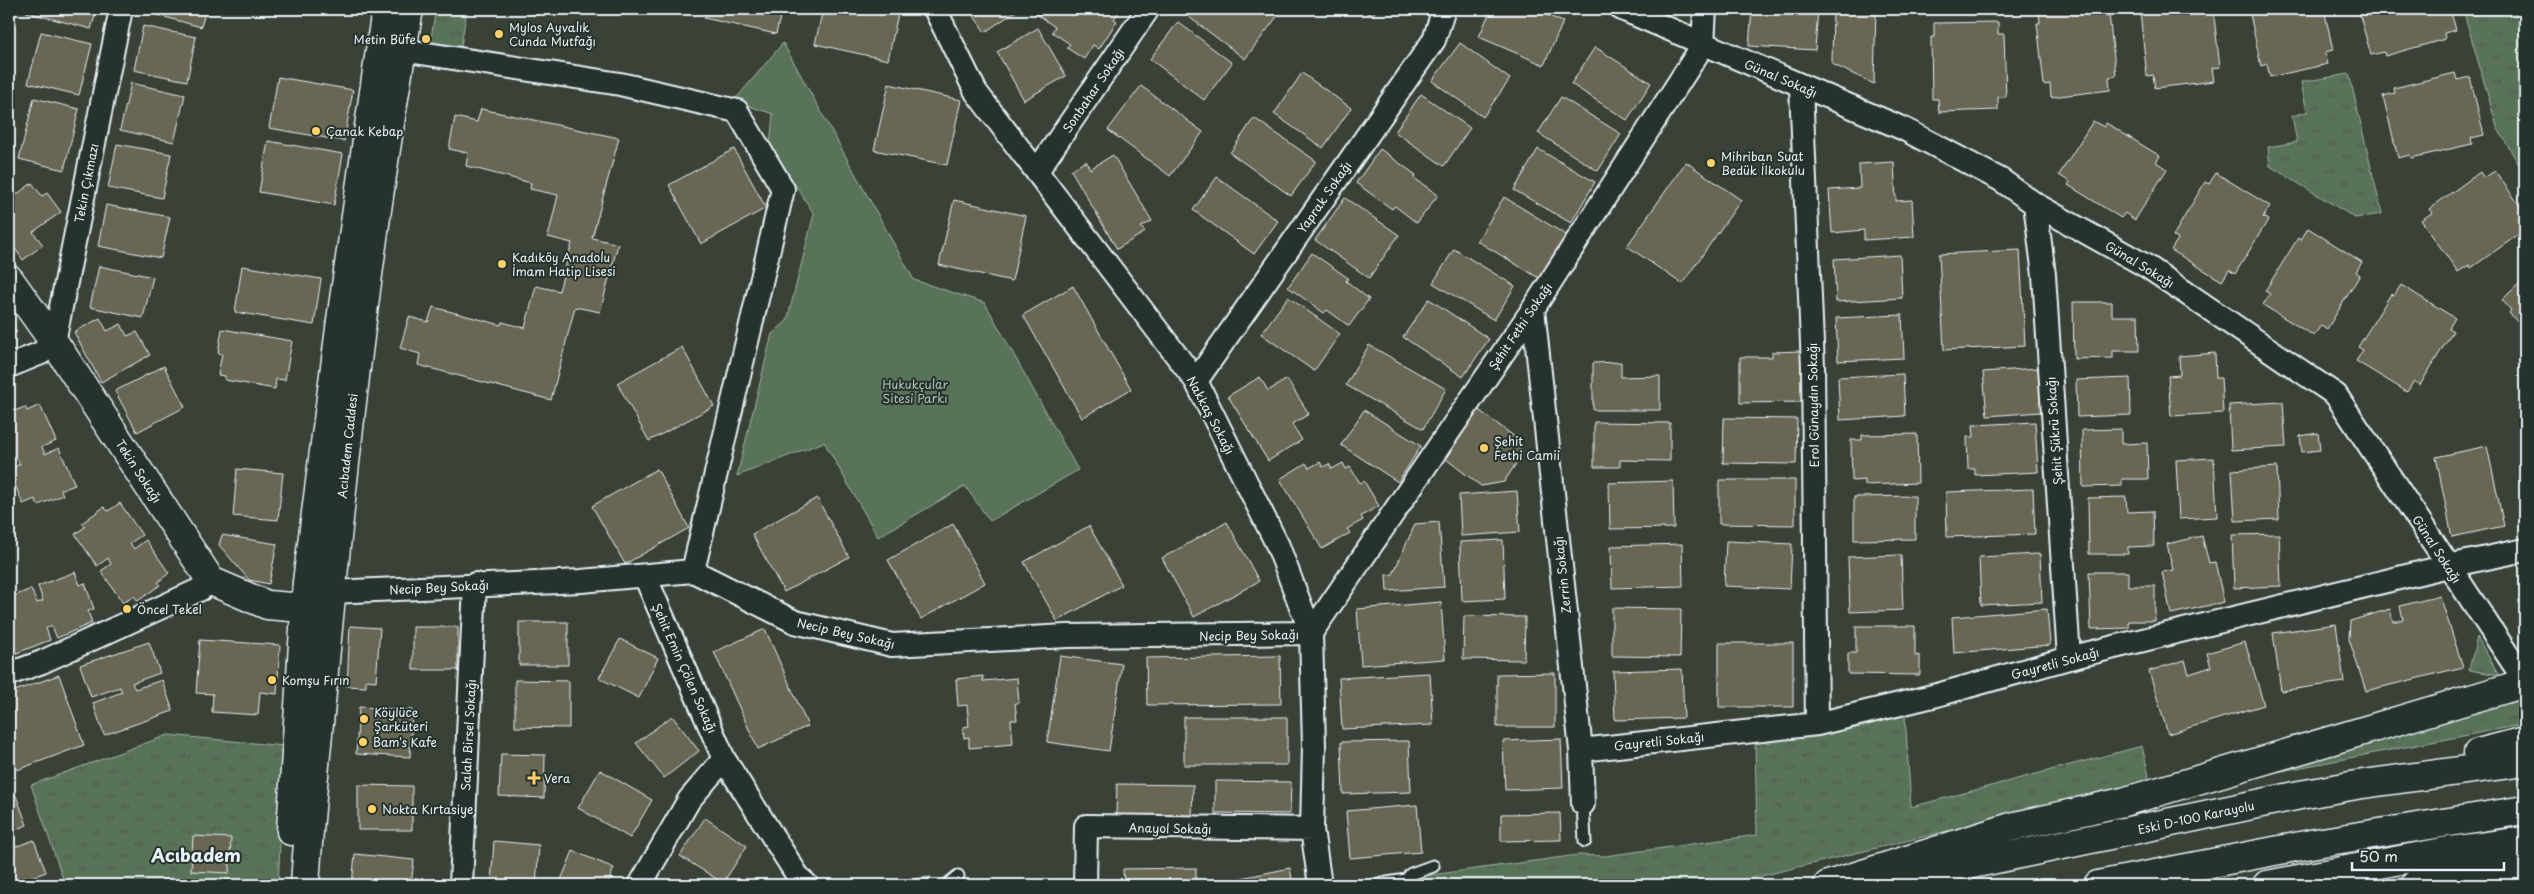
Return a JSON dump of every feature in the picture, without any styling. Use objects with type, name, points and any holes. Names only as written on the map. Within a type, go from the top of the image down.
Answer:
[{"type":"main road","name":"Acıbadem Caddesi","points":[[288,885],[305,604],[342,313],[386,9]]},
{"type":"main road","name":"Acıbadem Caddesi","points":[[305,885],[331,592],[373,227],[409,9]]},
{"type":"main road","name":"Tekin Sokağı","points":[[9,279],[48,347],[206,585]]},
{"type":"main road","name":"Tekin Sokağı","points":[[9,306],[48,347]]},
{"type":"main road","points":[[206,585],[267,605],[291,606],[305,604]]},
{"type":"main road","points":[[206,585],[296,629],[302,637]]},
{"type":"main road","points":[[1828,885],[2011,827],[2123,802],[2525,682]]},
{"type":"main road","points":[[2356,785],[2525,741]]},
{"type":"main road","name":"Eski D-100 Karayolu","points":[[1870,885],[2356,785],[2525,762]]},
{"type":"main road","points":[[2098,885],[2316,843],[2525,810]]},
{"type":"main road","points":[[2267,885],[2443,852],[2525,841]]},
{"type":"main road","points":[[2415,885],[2525,865]]},
{"type":"street","name":"Tekin Çıkmazı","points":[[48,347],[121,9]]},
{"type":"street","name":"Nakkaş Sokağı","points":[[935,9],[976,92],[1196,381],[1278,546],[1311,633],[1314,746],[1312,830],[1320,885]]},
{"type":"street","name":"Sonbahar Sokağı","points":[[1038,171],[1148,9]]},
{"type":"street","name":"Yaprak Sokağı","points":[[1196,381],[1434,40],[1444,9]]},
{"type":"street","name":"Günal Sokağı","points":[[1622,9],[1904,130],[2001,180],[2035,204],[2148,267],[2336,395],[2525,682]]},
{"type":"street","name":"Şehit Fethi Sokağı","points":[[1311,633],[1533,309],[1703,45],[1705,9]]},
{"type":"street","points":[[402,50],[620,84],[737,111],[784,189],[693,571]]},
{"type":"street","name":"Erol Günaydın Sokağı","points":[[1801,87],[1814,367],[1817,724]]},
{"type":"street","name":"Şehit Şükrü Sokağı","points":[[2035,204],[2044,275],[2069,658]]},
{"type":"street","name":"Zerrin Sokağı","points":[[1533,309],[1580,750],[1583,804]]},
{"type":"street","points":[[9,366],[48,347]]},
{"type":"street","name":"Gayretli Sokağı","points":[[1580,750],[1817,724],[1937,695],[2069,658],[2448,566],[2525,550]]},
{"type":"street","name":"Necip Bey Sokağı","points":[[305,604],[331,592],[645,576],[693,571],[795,622],[892,645],[1067,636],[1311,633]]},
{"type":"street","name":"Şehit Emin Çölen Sokağı","points":[[645,576],[724,759],[799,878],[807,885]]},
{"type":"street","name":"Salah Birsel Sokağı","points":[[461,885],[475,584]]},
{"type":"street","points":[[9,674],[42,662],[206,585]]},
{"type":"street","points":[[640,885],[689,800],[724,759]]},
{"type":"street","name":"Anayol Sokağı","points":[[1085,885],[1086,826],[1312,830]]},
{"type":"lane","name":"Zerrin Sokağı","points":[[1583,804],[1585,841]]},
{"type":"lane","points":[[1375,885],[1406,880],[1411,874],[1433,866]]},
{"type":"lane","points":[[947,885],[958,876]]},
{"type":"green space","points":[[436,9],[467,9],[459,58],[428,54]]},
{"type":"green space","points":[[2463,9],[2515,9],[2525,34],[2525,175],[2497,127]]},
{"type":"green space","name":"Hukukçular Sitesi Parkı","points":[[783,43],[914,280],[985,303],[1078,470],[990,521],[965,486],[878,537],[824,442],[737,476],[772,334],[787,321],[814,214],[770,145],[773,114],[734,101]]},
{"type":"green space","points":[[2349,74],[2382,214],[2355,218],[2270,166],[2268,147],[2297,142],[2292,116],[2307,112],[2301,82]]},
{"type":"green space","points":[[2477,637],[2499,675],[2469,670]]},
{"type":"green space","points":[[2525,697],[2525,724],[2261,775],[2365,740]]},
{"type":"green space","points":[[1905,715],[1911,807],[2142,746],[2149,776],[2145,783],[1724,885],[1358,885],[1578,855],[1605,856],[1757,835],[1755,740],[1852,729]]},
{"type":"green space","points":[[168,735],[285,746],[278,885],[65,885],[31,785]]},
{"type":"building","points":[[26,9],[97,9],[91,29],[26,12]]},
{"type":"building","points":[[144,9],[206,9],[201,27],[143,11]]},
{"type":"building","points":[[510,9],[540,9],[538,15]]},
{"type":"building","points":[[646,9],[671,9],[670,14]]},
{"type":"building","points":[[706,9],[782,9],[776,34],[704,18]]},
{"type":"building","points":[[823,9],[899,9],[888,60],[815,44]]},
{"type":"building","points":[[969,9],[1019,9],[985,32]]},
{"type":"building","points":[[1038,9],[1121,9],[1114,19],[1117,21],[1099,49],[1093,45],[1084,59],[1067,48],[1070,44],[1052,32],[1055,27],[1035,13]]},
{"type":"building","points":[[1183,9],[1271,9],[1279,14],[1245,59],[1181,11]]},
{"type":"building","points":[[1357,9],[1376,9],[1373,15]]},
{"type":"building","points":[[1491,9],[1533,9],[1563,22],[1544,65],[1479,37]]},
{"type":"building","points":[[1752,9],[1818,9],[1815,50],[1749,46]]},
{"type":"building","points":[[1833,9],[1876,9],[1874,84],[1832,64]]},
{"type":"building","points":[[2103,9],[2104,15],[2109,14],[2116,76],[2109,77],[2110,90],[2051,97],[2050,84],[2044,85],[2037,23],[2040,23],[2039,10]]},
{"type":"building","points":[[2144,9],[2213,9],[2220,67],[2212,68],[2214,81],[2155,88],[2153,75],[2147,76],[2140,13],[2144,13]]},
{"type":"building","points":[[2249,9],[2324,9],[2333,50],[2325,52],[2328,64],[2270,77],[2267,64],[2261,66]]},
{"type":"building","points":[[2358,9],[2450,9],[2456,30],[2444,33],[2445,39],[2385,56],[2384,52],[2371,55]]},
{"type":"building","points":[[1178,22],[1232,63],[1204,100],[1150,59]]},
{"type":"building","points":[[1998,22],[1998,34],[2004,34],[2006,97],[1998,97],[1998,110],[1939,112],[1938,99],[1932,99],[1931,37],[1934,37],[1934,23]]},
{"type":"building","points":[[143,26],[196,37],[187,81],[134,70]]},
{"type":"building","points":[[1038,28],[1066,76],[1024,100],[997,52]]},
{"type":"building","points":[[41,32],[92,44],[79,95],[28,83]]},
{"type":"building","points":[[1460,43],[1510,79],[1483,117],[1432,81]]},
{"type":"building","points":[[1595,47],[1651,83],[1627,120],[1571,84]]},
{"type":"building","points":[[1302,73],[1351,108],[1323,148],[1274,114]]},
{"type":"building","points":[[2455,73],[2457,80],[2470,77],[2484,135],[2471,138],[2472,144],[2411,158],[2410,155],[2398,158],[2383,96],[2395,93],[2394,88]]},
{"type":"building","points":[[278,77],[353,90],[344,141],[269,128]]},
{"type":"building","points":[[131,83],[185,95],[174,142],[120,130]]},
{"type":"building","points":[[889,84],[961,100],[947,165],[874,150]]},
{"type":"building","points":[[1141,86],[1203,132],[1170,176],[1108,130]]},
{"type":"building","points":[[1421,94],[1470,128],[1444,166],[1395,132]]},
{"type":"building","points":[[1561,97],[1621,134],[1598,171],[1538,133]]},
{"type":"building","points":[[34,98],[79,109],[64,170],[19,159]]},
{"type":"building","points":[[481,109],[619,138],[592,238],[618,244],[600,312],[575,307],[551,400],[418,365],[420,354],[400,348],[409,317],[428,322],[433,307],[501,325],[502,322],[525,328],[536,286],[559,291],[572,243],[548,237],[558,195],[530,189],[531,183],[466,166],[468,153],[449,149],[455,117],[477,122]]},
{"type":"building","points":[[1254,118],[1316,161],[1291,196],[1230,153]]},
{"type":"building","points":[[2093,121],[2104,127],[2106,123],[2160,156],[2156,162],[2167,169],[2135,220],[2125,213],[2121,218],[2068,185],[2070,182],[2059,175]]},
{"type":"building","points":[[268,141],[343,154],[334,205],[259,192]]},
{"type":"building","points":[[117,144],[171,154],[162,198],[108,188]]},
{"type":"building","points":[[734,149],[766,208],[701,244],[669,185]]},
{"type":"building","points":[[1380,149],[1416,175],[1414,178],[1438,195],[1417,223],[1395,206],[1392,209],[1356,183]]},
{"type":"building","points":[[1538,149],[1595,182],[1571,223],[1514,190]]},
{"type":"building","points":[[1113,155],[1152,221],[1141,227],[1145,232],[1117,249],[1071,170],[1086,161],[1090,169]]},
{"type":"building","points":[[1686,162],[1741,200],[1682,284],[1627,246]]},
{"type":"building","points":[[1894,162],[1896,201],[1912,200],[1914,237],[1864,240],[1864,230],[1832,233],[1829,190],[1860,188],[1859,164]]},
{"type":"building","points":[[2495,171],[2525,213],[2525,222],[2519,227],[2522,232],[2471,268],[2469,265],[2458,272],[2421,220],[2432,213],[2429,209],[2480,172],[2484,178]]},
{"type":"building","points":[[2216,173],[2270,206],[2263,217],[2268,220],[2235,274],[2229,270],[2222,281],[2171,250],[2178,239],[2173,236],[2205,182],[2209,184]]},
{"type":"building","points":[[1217,177],[1278,221],[1254,254],[1193,210]]},
{"type":"building","points":[[32,183],[42,196],[47,193],[61,212],[33,232],[43,245],[23,260],[9,240],[9,194],[12,198]]},
{"type":"building","points":[[1504,197],[1566,235],[1539,278],[1477,241]]},
{"type":"building","points":[[1345,198],[1399,235],[1369,278],[1315,240]]},
{"type":"building","points":[[954,200],[1026,216],[1012,281],[939,265]]},
{"type":"building","points":[[106,205],[170,217],[161,258],[98,246]]},
{"type":"building","points":[[2308,228],[2362,262],[2356,272],[2360,275],[2327,329],[2321,325],[2314,336],[2263,305],[2270,294],[2265,291],[2298,238],[2301,240]]},
{"type":"building","points":[[1454,249],[1515,286],[1494,320],[1433,283]]},
{"type":"building","points":[[2020,250],[2025,346],[1944,350],[1939,254]]},
{"type":"building","points":[[1312,253],[1348,278],[1346,281],[1369,299],[1349,326],[1327,310],[1324,313],[1288,287]]},
{"type":"building","points":[[1900,255],[1902,298],[1836,302],[1834,259]]},
{"type":"building","points":[[99,266],[153,277],[143,318],[90,307]]},
{"type":"building","points":[[242,266],[321,279],[314,325],[235,312]]},
{"type":"building","points":[[2525,278],[2525,330],[2509,313],[2511,310],[2502,300]]},
{"type":"building","points":[[2401,285],[2455,318],[2449,328],[2453,331],[2420,385],[2414,381],[2407,392],[2356,361],[2363,350],[2358,347],[2391,294],[2394,296]]},
{"type":"building","points":[[1073,286],[1131,389],[1082,418],[1023,315]]},
{"type":"building","points":[[1288,297],[1340,334],[1314,371],[1261,334]]},
{"type":"building","points":[[1429,299],[1489,339],[1463,377],[1403,337]]},
{"type":"building","points":[[2073,302],[2112,302],[2112,316],[2138,316],[2139,351],[2113,351],[2113,358],[2074,359]]},
{"type":"building","points":[[1902,315],[1904,358],[1838,361],[1836,318]]},
{"type":"building","points":[[100,318],[107,331],[121,324],[127,336],[137,332],[150,355],[101,382],[74,332]]},
{"type":"building","points":[[9,321],[17,332],[9,338]]},
{"type":"building","points":[[222,329],[292,341],[285,380],[276,379],[275,389],[225,380],[225,376],[218,375],[222,354],[218,353]]},
{"type":"building","points":[[1369,345],[1446,389],[1423,429],[1346,385]]},
{"type":"building","points":[[682,347],[714,406],[649,441],[617,383]]},
{"type":"building","points":[[1801,351],[1802,402],[1740,403],[1740,357],[1772,357],[1772,352]]},
{"type":"building","points":[[2215,353],[2216,378],[2221,378],[2223,413],[2171,416],[2168,376],[2180,375],[2179,356]]},
{"type":"building","points":[[1621,362],[1621,377],[1660,376],[1660,410],[1593,410],[1593,363]]},
{"type":"building","points":[[164,366],[185,407],[137,432],[115,391]]},
{"type":"building","points":[[2038,368],[2041,412],[1987,416],[1983,372]]},
{"type":"building","points":[[1903,374],[1905,416],[1840,420],[1838,377]]},
{"type":"building","points":[[1260,377],[1268,391],[1287,379],[1309,414],[1292,424],[1302,440],[1268,461],[1228,396]]},
{"type":"building","points":[[2130,378],[2131,415],[2077,417],[2076,380]]},
{"type":"building","points":[[2283,402],[2286,447],[2231,450],[2229,405]]},
{"type":"building","points":[[40,405],[56,441],[42,447],[45,454],[59,448],[75,485],[61,490],[63,495],[38,505],[35,499],[23,504],[9,470],[20,464],[17,458],[9,461],[9,413],[25,407],[27,411]]},
{"type":"building","name":"Şehit Fethi Camii","points":[[1476,408],[1519,440],[1521,456],[1504,482],[1481,486],[1442,456]]},
{"type":"building","points":[[1364,410],[1421,446],[1398,482],[1341,445]]},
{"type":"building","points":[[1724,418],[1797,419],[1796,464],[1723,463]]},
{"type":"building","points":[[1594,422],[1670,423],[1670,461],[1620,460],[1620,467],[1594,467]]},
{"type":"building","points":[[2035,422],[2038,472],[1975,475],[1975,469],[1968,469],[1967,437],[1974,437],[1973,425]]},
{"type":"building","points":[[2121,429],[2121,444],[2147,443],[2148,479],[2122,479],[2122,486],[2083,487],[2082,430]]},
{"type":"building","points":[[2318,433],[2320,450],[2302,452],[2300,436]]},
{"type":"building","points":[[1917,434],[1918,483],[1865,485],[1865,480],[1852,481],[1851,440],[1862,440],[1862,435]]},
{"type":"building","points":[[2487,446],[2504,526],[2452,537],[2436,457]]},
{"type":"building","points":[[2214,458],[2217,517],[2179,519],[2176,460]]},
{"type":"building","points":[[1320,462],[1323,467],[1329,464],[1332,469],[1343,463],[1346,469],[1350,467],[1360,483],[1364,481],[1379,506],[1361,516],[1363,520],[1347,529],[1350,533],[1322,549],[1280,479],[1306,463],[1309,468]]},
{"type":"building","points":[[2277,467],[2279,519],[2235,521],[2232,470]]},
{"type":"building","points":[[237,469],[283,473],[278,520],[233,516]]},
{"type":"building","points":[[657,469],[689,528],[625,564],[592,506]]},
{"type":"building","points":[[1719,480],[1795,480],[1795,525],[1719,524]]},
{"type":"building","points":[[1673,481],[1674,528],[1610,529],[1609,483]]},
{"type":"building","points":[[2033,489],[2035,534],[1947,537],[1946,492]]},
{"type":"building","points":[[1517,491],[1520,532],[1461,536],[1459,495]]},
{"type":"building","points":[[1915,496],[1915,539],[1854,540],[1854,497]]},
{"type":"building","points":[[2126,497],[2127,512],[2153,511],[2154,546],[2128,547],[2128,554],[2089,554],[2088,498]]},
{"type":"building","points":[[817,498],[849,557],[784,592],[752,534]]},
{"type":"building","points":[[120,503],[142,535],[130,543],[134,549],[146,540],[169,573],[158,582],[160,585],[138,601],[134,596],[123,603],[101,571],[111,564],[108,558],[97,566],[75,534],[85,527],[82,523],[104,507],[108,511]]},
{"type":"building","points":[[1227,522],[1259,581],[1194,617],[1162,558]]},
{"type":"building","points":[[1439,522],[1444,587],[1387,591],[1386,575],[1393,574],[1415,524]]},
{"type":"building","points":[[953,524],[985,583],[921,619],[888,560]]},
{"type":"building","points":[[1089,526],[1122,585],[1057,621],[1024,562]]},
{"type":"building","points":[[2279,534],[2281,586],[2234,588],[2232,535]]},
{"type":"building","points":[[222,535],[277,544],[269,584],[249,580],[219,545]]},
{"type":"building","points":[[2202,536],[2209,563],[2215,562],[2224,602],[2171,614],[2162,572],[2173,570],[2167,544]]},
{"type":"building","points":[[1503,540],[1505,599],[1462,601],[1460,542]]},
{"type":"building","points":[[1726,541],[1792,544],[1790,589],[1724,586]]},
{"type":"building","points":[[1682,544],[1683,586],[1612,588],[1611,546]]},
{"type":"building","points":[[2040,554],[2042,602],[1981,605],[1979,557]]},
{"type":"building","points":[[1901,555],[1903,610],[1850,612],[1848,557]]},
{"type":"building","points":[[75,572],[80,585],[85,583],[94,609],[88,611],[92,623],[57,638],[52,626],[46,628],[50,640],[14,654],[9,643],[9,598],[31,589],[37,603],[43,601],[38,586]]},
{"type":"building","points":[[2089,572],[2128,572],[2128,586],[2155,586],[2155,621],[2129,621],[2129,628],[2091,629]]},
{"type":"building","points":[[2440,596],[2463,667],[2366,691],[2349,639],[2350,621],[2390,609],[2393,622],[2403,619],[2400,606]]},
{"type":"building","points":[[1441,602],[1445,659],[1361,665],[1357,609]]},
{"type":"building","points":[[1612,608],[1681,609],[1680,657],[1612,656]]},
{"type":"building","points":[[2047,609],[2050,645],[1954,653],[1952,617]]},
{"type":"building","points":[[1464,616],[1525,617],[1524,660],[1463,659]]},
{"type":"building","points":[[519,622],[568,622],[568,665],[519,665]]},
{"type":"building","points":[[2336,624],[2344,682],[2281,691],[2273,633]]},
{"type":"building","points":[[350,626],[380,628],[376,681],[366,680],[366,687],[347,686]]},
{"type":"building","points":[[1856,626],[1915,626],[1915,656],[1920,655],[1920,675],[1848,674],[1848,653],[1856,653]]},
{"type":"building","points":[[413,627],[458,627],[458,670],[413,670]]},
{"type":"building","points":[[765,629],[808,726],[758,749],[714,652]]},
{"type":"building","points":[[620,639],[658,658],[639,698],[599,678]]},
{"type":"building","points":[[200,640],[280,645],[277,694],[260,692],[258,715],[212,712],[213,694],[196,693]]},
{"type":"building","points":[[149,642],[160,673],[132,683],[135,689],[162,680],[173,711],[104,735],[93,703],[122,692],[120,687],[91,697],[80,665]]},
{"type":"building","points":[[2245,642],[2264,705],[2168,734],[2149,671],[2185,660],[2189,674],[2211,667],[2207,653]]},
{"type":"building","points":[[1719,643],[1793,643],[1793,707],[1719,707]]},
{"type":"building","points":[[1060,656],[1122,664],[1109,751],[1047,742]]},
{"type":"building","points":[[1280,656],[1281,704],[1147,705],[1146,658]]},
{"type":"building","points":[[1682,669],[1684,718],[1615,720],[1613,671]]},
{"type":"building","points":[[1430,673],[1433,725],[1342,729],[1339,678]]},
{"type":"building","points":[[1555,673],[1555,727],[1497,727],[1497,674]]},
{"type":"building","points":[[59,675],[84,745],[17,770],[9,747],[9,693]]},
{"type":"building","points":[[983,676],[983,681],[1017,678],[1019,703],[1015,703],[1017,720],[1011,720],[1013,744],[969,748],[969,737],[964,738],[963,727],[969,726],[967,705],[958,706],[956,679]]},
{"type":"building","points":[[515,680],[569,681],[569,728],[515,727]]},
{"type":"building","points":[[359,707],[412,710],[410,757],[356,754]]},
{"type":"building","points":[[672,716],[699,751],[664,778],[636,743]]},
{"type":"building","points":[[1184,717],[1287,717],[1287,765],[1184,765]]},
{"type":"building","points":[[1561,739],[1563,788],[1505,790],[1503,741]]},
{"type":"building","points":[[1409,741],[1411,792],[1343,794],[1341,742]]},
{"type":"building","points":[[501,754],[545,755],[544,798],[499,796]]},
{"type":"building","points":[[600,770],[652,800],[630,838],[578,808]]},
{"type":"building","points":[[1215,781],[1291,782],[1290,814],[1215,813]]},
{"type":"building","points":[[1117,784],[1193,785],[1192,817],[1116,816]]},
{"type":"building","points":[[358,785],[412,786],[412,830],[358,830]]},
{"type":"building","points":[[15,793],[27,825],[9,832],[9,795]]},
{"type":"building","points":[[1417,805],[1421,852],[1350,858],[1346,811]]},
{"type":"building","points":[[1560,813],[1561,840],[1501,841],[1501,814]]},
{"type":"building","points":[[705,818],[747,846],[723,883],[680,856]]},
{"type":"building","points":[[193,836],[231,838],[229,873],[191,871]]},
{"type":"building","points":[[34,840],[46,872],[13,884],[9,875],[9,849]]},
{"type":"building","points":[[494,841],[539,845],[536,885],[491,883]]},
{"type":"building","points":[[573,851],[614,868],[607,885],[559,885]]},
{"type":"building","points":[[355,854],[414,860],[411,885],[352,885]]},
{"type":"building","points":[[1196,868],[1196,885],[1124,885],[1123,869]]},
{"type":"building","points":[[1290,868],[1293,885],[1227,885],[1227,881]]},
{"type":"building","points":[[931,877],[923,885],[862,885]]},
{"type":"place","name":"Mylos Ayvalık Cunda Mutfağı","points":[[499,34]]},
{"type":"place","name":"Metin Büfe","points":[[426,39]]},
{"type":"place","name":"Çanak Kebap","points":[[316,131]]},
{"type":"place","name":"Mihriban Suat Bedük İlkokulu","points":[[1711,163]]},
{"type":"place","name":"Kadıköy Anadolu İmam Hatip Lisesi","points":[[502,264]]},
{"type":"place","name":"Şehit Fethi Camii","points":[[1484,448]]},
{"type":"place","name":"Öncel Tekel","points":[[127,609]]},
{"type":"place","name":"Komşu Fırın","points":[[272,680]]},
{"type":"place","name":"Köylüce Şarküteri","points":[[364,719]]},
{"type":"place","name":"Bam's Kafe","points":[[363,742]]},
{"type":"place","name":"Vera","points":[[534,778]]},
{"type":"place","name":"Nokta Kırtasiye","points":[[372,809]]},
{"type":"district","name":"Acıbadem","points":[[196,854]]}]
